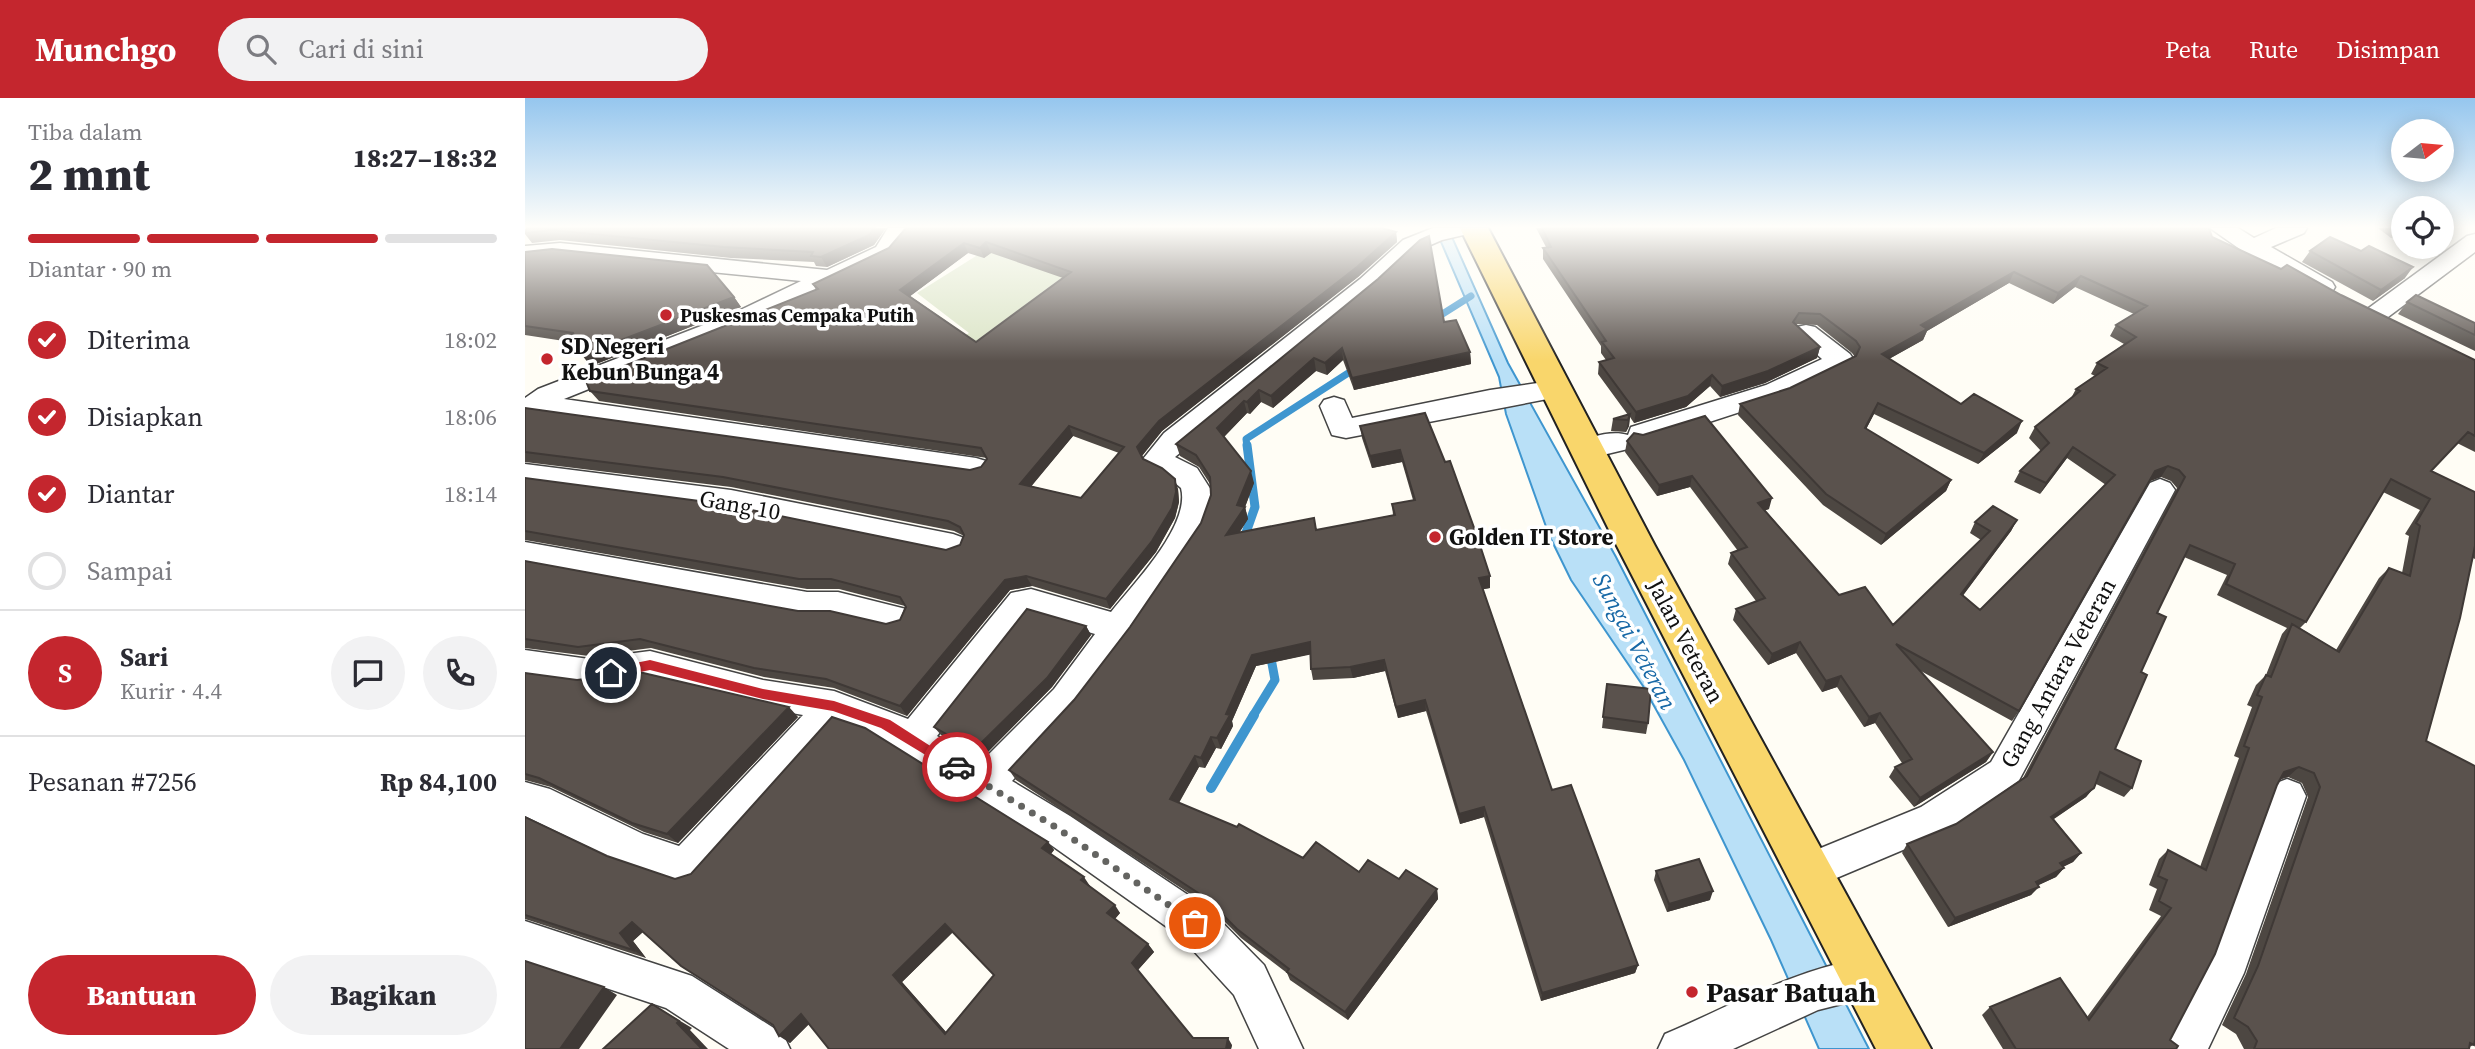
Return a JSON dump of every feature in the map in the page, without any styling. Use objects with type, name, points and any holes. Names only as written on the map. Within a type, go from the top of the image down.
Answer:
[{"type":"main road","name":"Jalan Veteran","points":[[1480,272],[1545,391],[1615,442],[1854,980],[1905,1049]]},
{"type":"street","points":[[733,272],[762,309]]},
{"type":"street","points":[[787,272],[830,277]]},
{"type":"street","points":[[530,408],[548,395],[762,309],[840,272]]},
{"type":"street","points":[[982,782],[996,772],[1066,699],[1121,628],[1188,533],[1199,509],[1198,491],[1193,481],[1157,459],[1174,440],[1382,272]]},
{"type":"street","points":[[2297,272],[2400,328]]},
{"type":"street","points":[[2357,306],[2418,272]]},
{"type":"street","points":[[1615,442],[1776,391],[1841,360],[1805,333]]},
{"type":"street","points":[[1334,406],[1342,428],[1346,429],[1490,399],[1545,391]]},
{"type":"street","points":[[530,408],[977,468]]},
{"type":"street","name":"Gang 10","points":[[525,474],[731,502],[953,546]]},
{"type":"street","name":"Gang Antara Veteran","points":[[1808,872],[1927,826],[1981,793],[2004,773],[2160,490]]},
{"type":"street","points":[[525,554],[807,605],[838,605],[894,618]]},
{"type":"street","points":[[913,740],[1022,603],[1031,602],[1121,628]]},
{"type":"street","points":[[525,664],[589,673],[650,665],[763,694],[828,705],[885,724],[1057,828],[1195,923],[1249,980],[1281,1049]]},
{"type":"street","points":[[525,799],[537,801],[634,849],[686,867],[828,705]]},
{"type":"street","points":[[2185,1049],[2223,974],[2287,796]]},
{"type":"street","points":[[525,941],[677,991],[768,1049]]},
{"type":"street","points":[[1707,1045],[1784,1003],[1854,980]]},
{"type":"green space","points":[[950,272],[1068,273],[891,404],[879,388],[969,333],[917,293]]},
{"type":"water","name":"Sungai Veteran","points":[[1454,272],[1468,272],[1508,363],[1616,557],[1869,1049],[1819,1049],[1771,940],[1684,760],[1643,686],[1571,580],[1549,535],[1506,414],[1499,377]]},
{"type":"building","points":[[525,272],[713,272],[734,297],[582,355],[573,333],[525,326]]},
{"type":"building","points":[[838,272],[924,272],[900,290],[976,342],[1070,272],[1350,272],[1159,421],[1137,447],[1143,459],[1162,468],[1175,479],[1176,492],[1172,508],[1152,541],[1106,599],[1026,576],[1005,580],[900,706],[826,679],[754,668],[640,639],[578,647],[525,639],[525,561],[798,611],[830,611],[886,624],[900,620],[906,607],[900,597],[831,579],[799,579],[525,531],[525,478],[722,504],[946,550],[960,545],[964,535],[960,527],[948,521],[723,477],[525,452],[525,408],[970,470],[981,467],[987,459],[981,448],[590,391],[586,381],[818,289],[813,284]],"holes":[[[1069,426],[1124,447],[1081,498],[1020,484]]]},
{"type":"building","points":[[1385,272],[1435,272],[1444,322],[1456,320],[1470,352],[1352,378],[1342,348],[1325,363],[1314,358],[1271,396],[1259,390],[1247,402],[1244,401],[1217,428],[1251,471],[1237,505],[1245,507],[1226,535],[1314,518],[1316,530],[1395,515],[1392,504],[1415,500],[1400,450],[1370,456],[1360,426],[1425,413],[1445,462],[1450,461],[1477,536],[1490,576],[1479,578],[1552,790],[1571,785],[1638,965],[1542,993],[1484,807],[1459,814],[1425,700],[1396,707],[1384,660],[1350,667],[1311,669],[1310,642],[1252,655],[1226,714],[1230,715],[1217,738],[1211,737],[1201,758],[1195,756],[1170,799],[1237,827],[1239,824],[1303,858],[1316,842],[1359,872],[1368,860],[1399,879],[1406,870],[1437,889],[1345,1012],[1287,972],[1289,969],[1237,929],[1206,898],[1009,770],[1074,700],[1130,627],[1201,523],[1211,495],[1210,477],[1196,455],[1176,444]]},
{"type":"building","points":[[1560,272],[2013,272],[1921,325],[1927,329],[1882,354],[1961,404],[1974,394],[2022,421],[1984,453],[1878,403],[1865,428],[1951,480],[1886,534],[1826,494],[1740,404],[1790,388],[1856,356],[1860,347],[1856,341],[1820,314],[1799,313],[1793,322],[1820,347],[1768,371],[1722,386],[1712,375],[1688,396],[1636,412],[1599,362],[1614,358],[1602,342],[1606,341]]},
{"type":"building","points":[[2015,272],[2300,272],[2475,360],[2475,436],[2468,432],[2431,471],[2475,492],[2475,546],[2460,618],[2426,741],[2475,766],[2475,1040],[2474,1045],[2470,1043],[2469,1049],[2254,1049],[2257,1041],[2248,1027],[2234,1018],[2258,966],[2320,787],[2314,773],[2299,767],[2284,772],[2277,785],[2215,954],[2170,1040],[2178,1046],[2176,1049],[2016,1049],[1990,1007],[2060,978],[2089,1020],[2171,908],[2159,901],[2167,880],[2158,876],[2168,850],[2206,870],[2249,748],[2244,746],[2262,697],[2257,695],[2266,675],[2271,677],[2292,624],[2339,652],[2389,568],[2410,576],[2420,526],[2416,523],[2430,499],[2391,479],[2306,622],[2226,584],[2235,564],[2190,545],[2157,613],[2166,617],[2141,672],[2147,675],[2115,749],[2141,761],[2132,788],[2100,772],[2094,788],[2051,817],[2081,853],[2060,863],[2064,868],[2036,882],[2039,887],[1955,918],[1907,844],[1956,824],[2027,776],[2185,477],[2179,470],[2168,466],[2155,471],[2019,711],[1896,644],[1993,752],[1920,798],[1895,767],[1912,759],[1880,713],[1869,717],[1841,676],[1826,681],[1800,642],[1772,654],[1736,609],[1765,598],[1731,553],[1747,547],[1692,476],[1659,485],[1627,441],[1634,433],[1643,435],[1705,416],[1772,498],[1758,503],[1839,595],[1865,587],[1893,625],[1990,531],[1975,522],[1993,506],[2017,520],[1961,594],[1980,610],[2115,475],[2073,447],[2046,483],[2020,471],[2049,443],[2035,427],[2080,391],[2076,389],[2107,368],[2097,363],[2136,337],[2116,325],[2147,306],[2081,276],[2058,293]]},
{"type":"building","points":[[2349,272],[2406,272],[2381,290]]},
{"type":"building","points":[[2416,295],[2475,323],[2475,335],[2407,302]]},
{"type":"building","points":[[1630,414],[1628,420],[1613,419]]},
{"type":"building","points":[[1027,609],[1086,626],[1047,678],[974,750],[934,727]]},
{"type":"building","points":[[639,672],[789,707],[667,834],[632,823],[539,778],[525,774],[525,673],[577,680]]},
{"type":"building","points":[[1607,684],[1651,689],[1648,723],[1603,717]]},
{"type":"building","points":[[832,717],[865,728],[1048,842],[1042,848],[1084,877],[1081,880],[1115,905],[1107,913],[1148,944],[1132,963],[1193,1038],[1228,1038],[1226,1049],[829,1049],[801,1014],[779,1036],[773,1025],[681,966],[632,922],[620,933],[633,950],[525,915],[525,817],[607,856],[675,879],[691,874]],"holes":[[[945,924],[994,975],[945,1034],[893,975]]]},
{"type":"building","points":[[1699,859],[1713,891],[1669,904],[1656,871]]},
{"type":"building","points":[[525,961],[604,987],[560,1049],[525,1049]]},
{"type":"building","points":[[652,1004],[679,1021],[677,1023],[702,1049],[603,1049]]},
{"type":"waterway","points":[[1433,320],[1471,296]]},
{"type":"waterway","points":[[1247,447],[1246,439],[1356,368]]},
{"type":"waterway","points":[[1243,541],[1255,507],[1247,445]]},
{"type":"waterway","points":[[1253,716],[1275,680],[1270,653]]},
{"type":"waterway","points":[[1211,788],[1254,715]]},
{"type":"way so far","points":[[957,767],[1057,828],[1195,923]]},
{"type":"place","name":"Puskesmas Cempaka Putih","points":[[666,315]]},
{"type":"place","name":"SD Negeri Kebun Bunga 4","points":[[547,359]]},
{"type":"place","name":"Golden IT Store","points":[[1435,537]]},
{"type":"place","name":"Pasar Batuah","points":[[1692,992]]},
{"type":"route","points":[[611,673],[650,665],[763,694],[834,706],[885,724],[957,767]]}]
